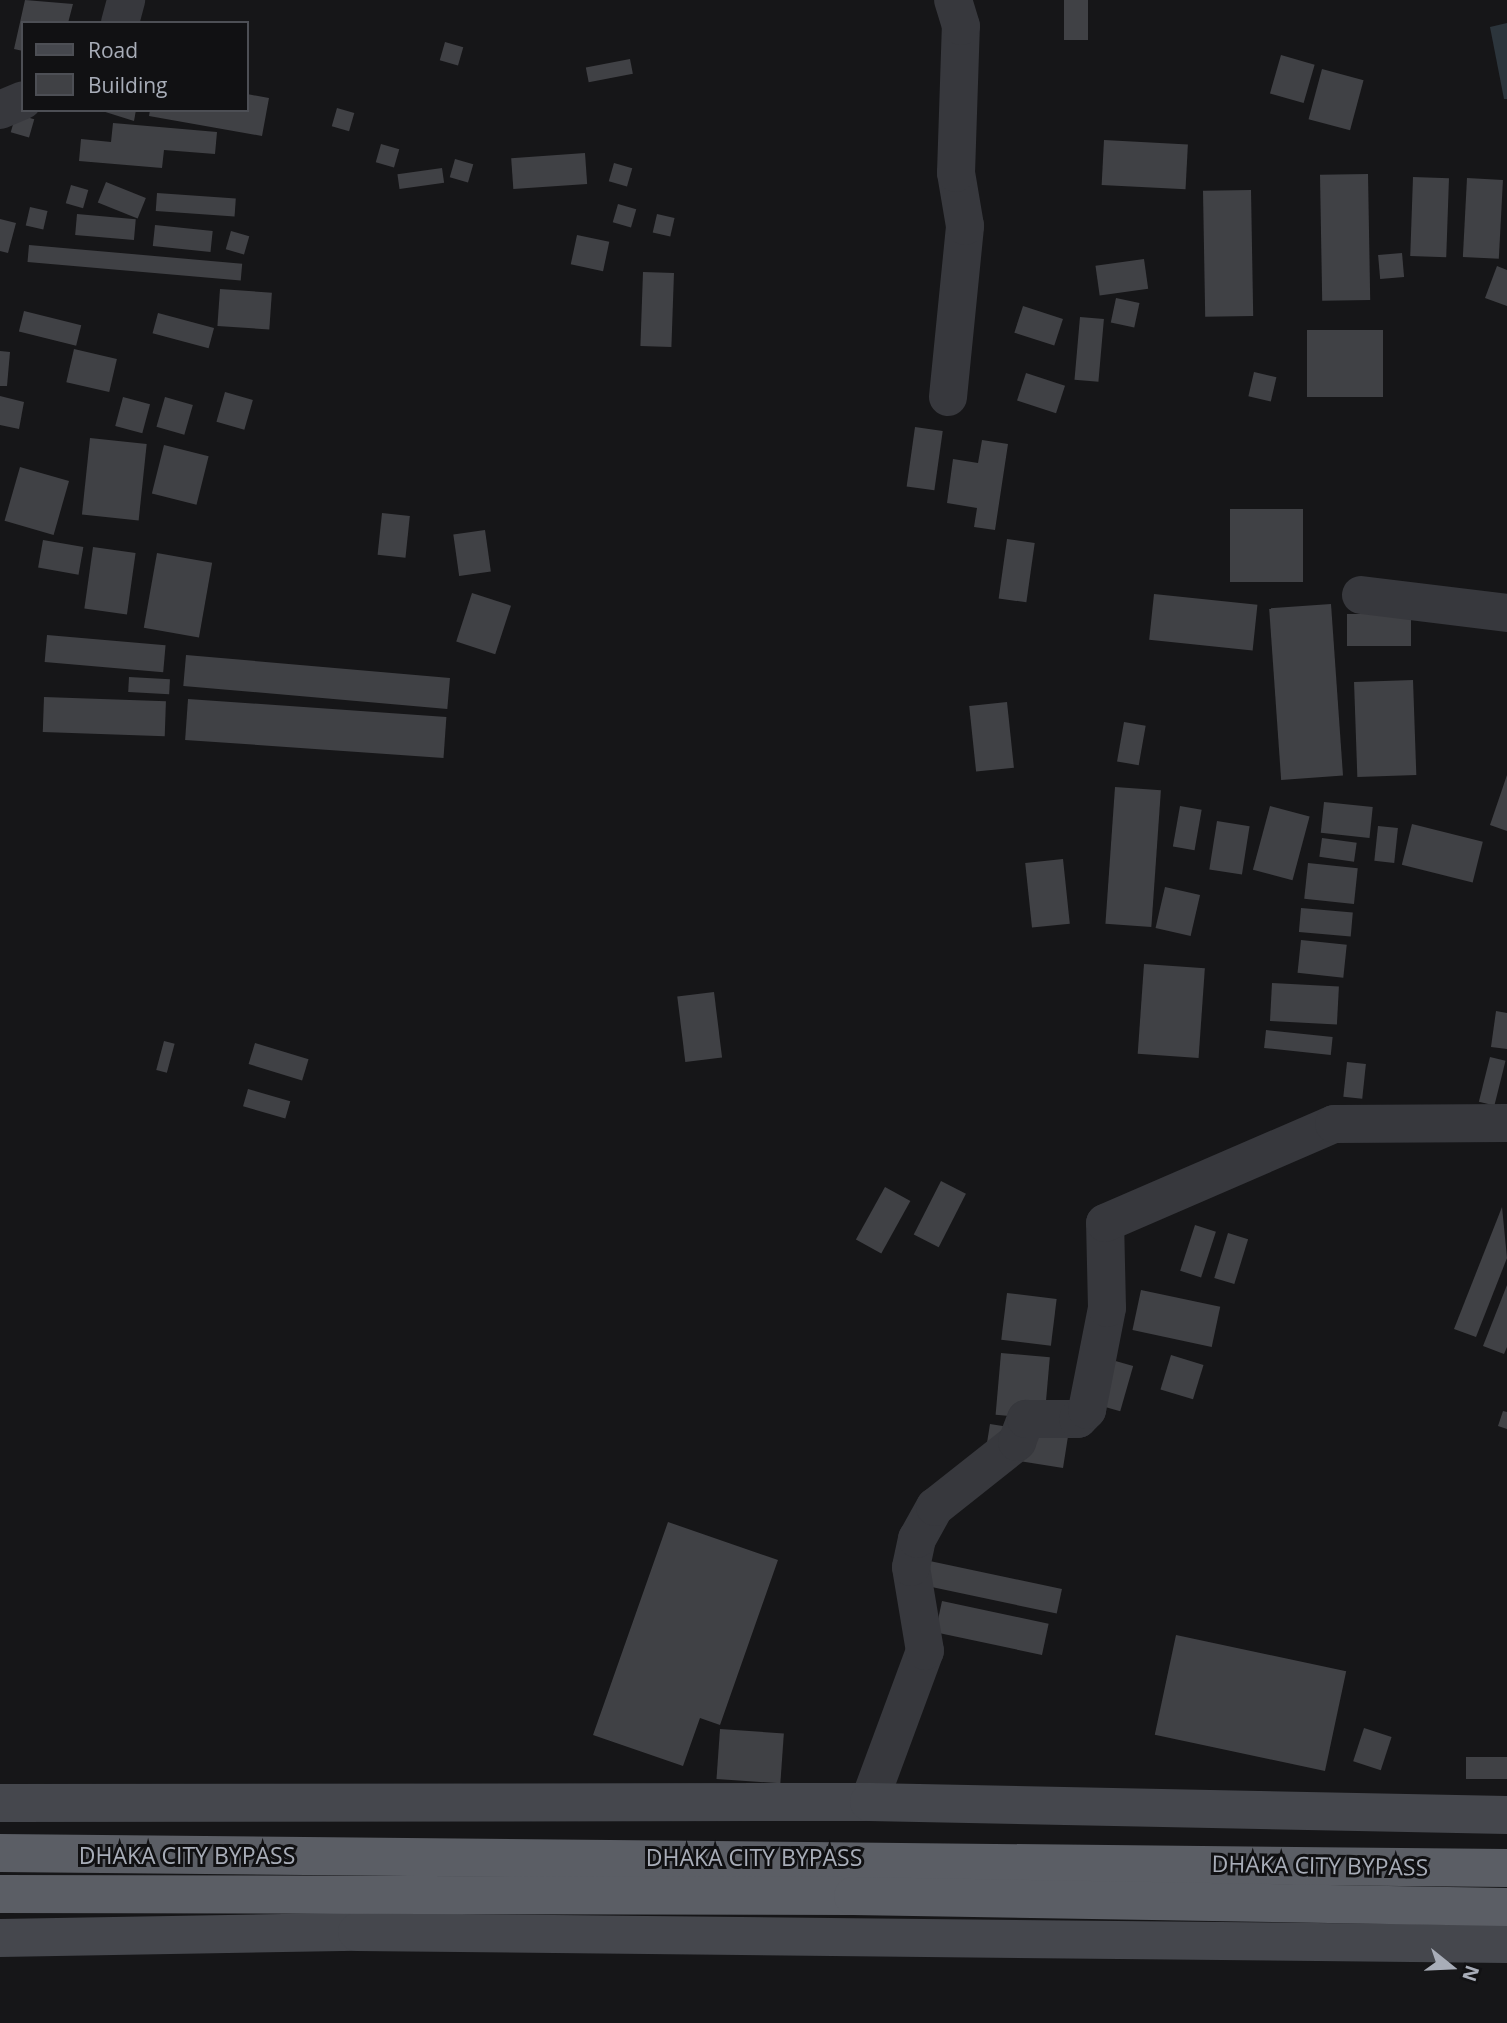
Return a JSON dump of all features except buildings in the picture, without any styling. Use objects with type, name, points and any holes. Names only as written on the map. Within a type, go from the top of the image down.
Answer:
[{"type":"highway","name":"DHAKA CITY BYPASS","points":[[0,1853],[1507,1868]]},
{"type":"highway","name":"DHAKA CITY BYPASS","points":[[0,1895],[853,1896],[1507,1907]]},
{"type":"main road","points":[[0,1803],[869,1802],[1507,1815]]},
{"type":"main road","points":[[0,1938],[357,1932],[1507,1944]]},
{"type":"street","points":[[121,21],[126,0]]},
{"type":"street","points":[[948,397],[965,226],[956,173],[961,26],[953,0]]},
{"type":"street","points":[[0,110],[21,101]]},
{"type":"street","points":[[1361,595],[1507,613]]},
{"type":"street","points":[[869,1802],[925,1651],[911,1567],[917,1539],[935,1507],[1017,1443],[1026,1419],[1078,1419],[1087,1410],[1107,1308],[1105,1223],[1335,1124],[1507,1124]]},
{"type":"shaded area","points":[[1507,23],[1507,99],[1504,99],[1490,27]]}]
